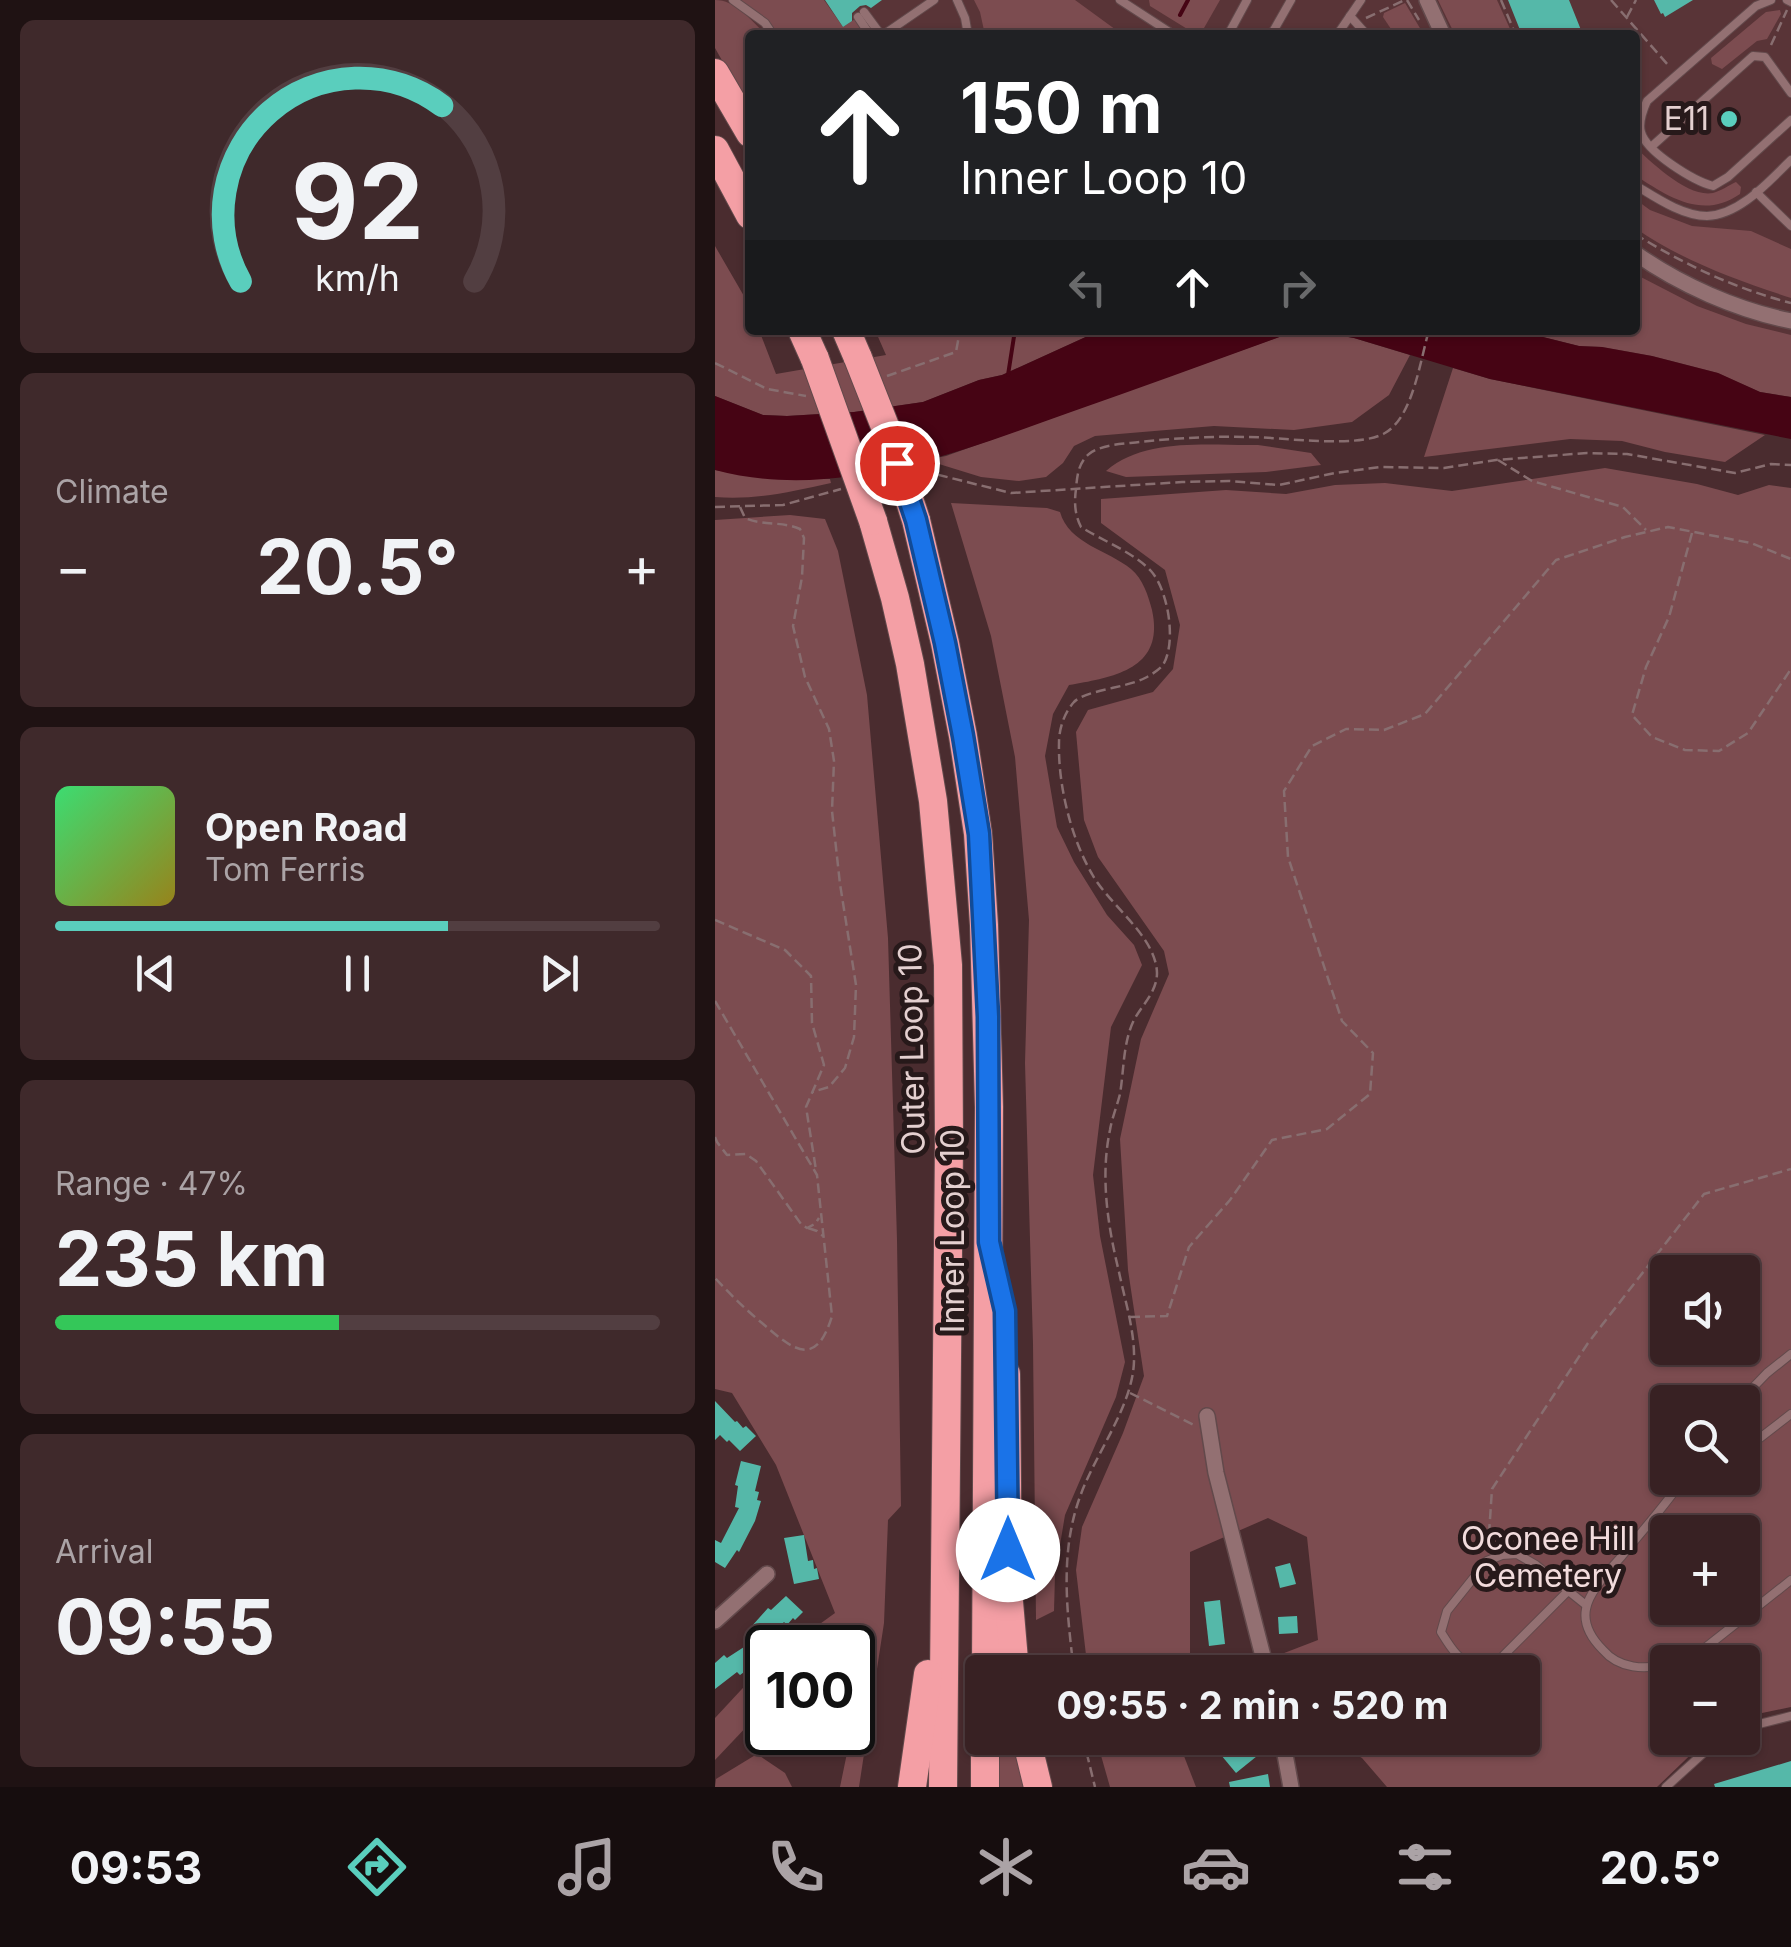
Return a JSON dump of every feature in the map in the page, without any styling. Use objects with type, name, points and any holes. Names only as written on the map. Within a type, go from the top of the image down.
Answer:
[{"type":"highway","points":[[715,73],[745,124]]},
{"type":"highway","points":[[715,150],[745,207]]},
{"type":"highway","name":"Outer Loop 10","points":[[804,335],[873,522],[895,598],[911,664],[933,801],[948,965],[943,1787]]},
{"type":"highway","name":"Inner Loop 10","points":[[848,335],[916,520],[945,643],[979,834],[988,1017],[985,1655]]},
{"type":"highway","points":[[989,1242],[1005,1311],[1008,1590],[1014,1655]]},
{"type":"highway","points":[[912,1787],[934,1614],[944,1584]]},
{"type":"highway","points":[[985,1755],[985,1787]]},
{"type":"highway","points":[[1031,1755],[1038,1787]]},
{"type":"street","points":[[1427,0],[1441,30]]},
{"type":"street","points":[[1640,257],[1687,284],[1791,322]]},
{"type":"street","points":[[1208,1424],[1216,1473],[1263,1655]]},
{"type":"street","points":[[715,1621],[767,1574]]},
{"type":"street","points":[[1285,1755],[1291,1787]]},
{"type":"lane","points":[[733,0],[770,30]]},
{"type":"lane","points":[[889,30],[934,0]]},
{"type":"lane","points":[[957,0],[967,30]]},
{"type":"lane","points":[[1230,30],[1247,0]]},
{"type":"lane","points":[[1274,30],[1291,0]]},
{"type":"lane","points":[[1340,30],[1361,0]]},
{"type":"lane","points":[[1640,122],[1647,101],[1757,6],[1771,0]]},
{"type":"lane","points":[[1126,2],[1167,30]]},
{"type":"lane","points":[[868,30],[861,15],[877,30]]},
{"type":"lane","points":[[1350,16],[1363,30]]},
{"type":"lane","points":[[1651,147],[1753,56],[1765,57],[1791,93]]},
{"type":"lane","points":[[1640,131],[1665,159],[1713,186],[1791,120]]},
{"type":"lane","points":[[1640,188],[1664,202],[1707,216],[1743,202],[1791,160]]},
{"type":"lane","points":[[1757,192],[1791,226]]},
{"type":"lane","points":[[1755,1385],[1791,1354]]},
{"type":"lane","points":[[1760,1438],[1791,1414]]},
{"type":"lane","points":[[1650,1667],[1629,1667],[1609,1657],[1594,1640],[1586,1622],[1586,1605],[1603,1578],[1671,1495]]},
{"type":"lane","points":[[1568,1591],[1487,1668],[1469,1665],[1453,1652],[1441,1632],[1447,1611],[1487,1560],[1502,1555],[1517,1554],[1536,1565],[1586,1605]]},
{"type":"lane","points":[[1709,1645],[1791,1580]]},
{"type":"lane","points":[[1760,1724],[1791,1716]]},
{"type":"lane","points":[[1666,1787],[1701,1755]]},
{"type":"path","points":[[1365,19],[1405,0]]},
{"type":"path","points":[[1501,0],[1512,30]]},
{"type":"path","points":[[1611,0],[1638,30]]},
{"type":"path","points":[[1627,18],[1636,0]]},
{"type":"path","points":[[1771,46],[1785,16]]},
{"type":"path","points":[[1640,33],[1673,70]]},
{"type":"path","points":[[1640,237],[1675,259],[1791,303]]},
{"type":"path","points":[[1072,1655],[1067,1547],[1081,1493],[1127,1392],[1135,1364],[1107,1213],[1108,1147],[1129,1033],[1155,988],[1157,968],[1146,943],[1092,875],[1075,840],[1062,776],[1059,730],[1073,703],[1082,696],[1129,686],[1163,665],[1170,629],[1159,582],[1142,564],[1081,527],[1075,491],[1080,464],[1102,448],[1173,438],[1369,440],[1385,434],[1407,410],[1428,335]]},
{"type":"path","points":[[1075,491],[1195,482],[1279,485],[1380,467],[1444,468],[1569,454],[1627,454],[1735,474],[1771,464],[1791,466]]},
{"type":"path","points":[[1497,460],[1533,481],[1623,507],[1647,532]]},
{"type":"path","points":[[740,507],[745,518],[759,524],[787,523],[800,529],[804,538],[803,577],[793,626],[805,676],[829,729],[834,761],[831,810],[857,985],[853,1037],[845,1068],[829,1087],[812,1092]]},
{"type":"path","points":[[1129,1317],[1167,1316],[1189,1247],[1230,1200],[1272,1140],[1327,1129],[1369,1094],[1373,1053],[1342,1022],[1288,856],[1285,790],[1312,746],[1347,729],[1384,730],[1425,714],[1556,560],[1668,528],[1751,543],[1791,559]]},
{"type":"path","points":[[1692,532],[1669,617],[1646,666],[1632,716],[1652,738],[1685,750],[1719,751],[1749,733],[1791,668]]},
{"type":"path","points":[[715,920],[785,950],[811,976],[812,1022],[824,1065],[806,1106],[821,1196],[832,1316],[826,1336],[815,1347],[798,1350],[736,1301],[715,1278]]},
{"type":"path","points":[[715,1000],[817,1175]]},
{"type":"path","points":[[715,1137],[727,1154],[746,1154],[757,1162],[801,1224],[823,1237]]},
{"type":"path","points":[[1487,1560],[1492,1489],[1588,1344],[1692,1209],[1704,1194],[1791,1169]]},
{"type":"path","points":[[807,1228],[815,1224],[820,1214]]},
{"type":"path","points":[[1127,1392],[1208,1424]]},
{"type":"path","points":[[1087,1755],[1095,1787]]},
{"type":"shaded area","points":[[715,0],[1791,0],[1791,397],[1536,335],[1640,335],[1640,30],[745,30]]},
{"type":"shaded area","points":[[1090,335],[1285,335],[985,442],[896,468],[805,480],[715,470],[715,396],[763,415],[854,412],[923,402],[1002,375]]},
{"type":"shaded area","points":[[1337,335],[1535,335],[1579,346],[1652,356],[1718,373],[1760,392],[1791,397],[1791,439],[1490,379]]},
{"type":"green space","points":[[715,0],[737,7],[761,30],[745,30],[745,101],[715,48]]},
{"type":"green space","points":[[736,0],[824,0],[843,27],[855,19],[862,30],[772,30]]},
{"type":"green space","points":[[974,0],[1075,0],[1116,30],[984,30]]},
{"type":"green space","points":[[1149,0],[1220,0],[1203,30],[1189,30],[1150,6]]},
{"type":"green space","points":[[1438,0],[1497,0],[1511,30],[1453,30]]},
{"type":"green space","points":[[1405,3],[1421,30],[1392,30],[1384,13]]},
{"type":"green space","points":[[1780,10],[1767,39],[1757,41],[1722,69],[1712,64],[1711,58],[1766,12]]},
{"type":"green space","points":[[1640,152],[1671,178],[1693,190],[1713,193],[1736,182],[1741,187],[1740,194],[1713,205],[1686,202],[1640,178]]},
{"type":"green space","points":[[1640,203],[1692,226],[1751,231],[1791,249],[1791,298],[1710,269],[1640,231]]},
{"type":"green space","points":[[715,246],[745,298],[745,335],[761,335],[776,374],[886,355],[877,335],[1090,335],[1002,375],[923,402],[787,416],[763,415],[715,396]]},
{"type":"green space","points":[[1640,277],[1697,306],[1791,335],[1791,397],[1760,392],[1718,373],[1652,356],[1579,346],[1535,335],[1640,335]]},
{"type":"green space","points":[[1285,335],[1337,335],[1410,355],[1389,395],[1352,422],[1294,430],[1214,426],[1095,436],[1074,446],[1063,463],[1046,477],[1019,481],[981,477],[926,460]]},
{"type":"green space","points":[[1453,368],[1765,435],[1725,462],[1622,441],[1570,439],[1424,457]]},
{"type":"green space","points":[[1258,445],[1311,453],[1321,465],[1266,472],[1126,477],[1106,471],[1122,460],[1158,448]]},
{"type":"green space","name":"Oconee Hill Cemetery","points":[[1605,468],[1738,495],[1769,485],[1791,488],[1791,1707],[1760,1713],[1760,1645],[1650,1645],[1650,1755],[1690,1755],[1657,1787],[1387,1787],[1357,1755],[1540,1755],[1540,1655],[1279,1655],[1318,1640],[1307,1537],[1268,1518],[1190,1552],[1190,1655],[1086,1655],[1076,1570],[1082,1527],[1144,1376],[1128,1270],[1120,1139],[1141,1039],[1169,974],[1164,951],[1098,857],[1084,820],[1076,732],[1088,710],[1153,692],[1173,669],[1180,625],[1165,570],[1101,523],[1101,499],[1226,490],[1286,494],[1335,485],[1385,483],[1452,491]]},
{"type":"green space","points":[[715,470],[766,478],[830,479],[831,483],[759,496],[715,497]]},
{"type":"green space","points":[[951,503],[1060,512],[1080,539],[1122,562],[1139,578],[1152,610],[1154,630],[1151,645],[1132,667],[1069,685],[1053,714],[1045,756],[1057,827],[1074,862],[1107,915],[1134,945],[1142,965],[1111,1027],[1093,1175],[1100,1236],[1125,1362],[1116,1397],[1065,1515],[1055,1575],[1054,1611],[1036,1620],[1025,1063],[1029,920],[1015,757],[991,636]]},
{"type":"green space","points":[[790,515],[825,519],[838,551],[867,695],[888,938],[901,1506],[888,1520],[884,1623],[875,1682],[875,1625],[818,1625],[835,1613],[776,1465],[732,1393],[715,1389],[715,520]]},
{"type":"green space","points":[[745,1686],[745,1728],[715,1760],[715,1718]]},
{"type":"green space","points":[[758,1755],[785,1773],[792,1787],[715,1787],[716,1779]]},
{"type":"green space","points":[[847,1755],[864,1755],[859,1787],[840,1787]]},
{"type":"green space","points":[[994,1755],[1020,1755],[1028,1787],[994,1787]]},
{"type":"green space","points":[[1101,1755],[1184,1755],[1196,1787],[1110,1787]]},
{"type":"building","points":[[825,0],[882,0],[871,8],[860,6],[852,13],[852,21],[843,27]]},
{"type":"building","points":[[1508,0],[1569,0],[1581,30],[1520,30]]},
{"type":"building","points":[[1654,0],[1693,0],[1665,17]]},
{"type":"building","points":[[715,1401],[756,1436],[740,1451],[720,1435],[715,1440]]},
{"type":"building","points":[[741,1461],[761,1466],[755,1491],[761,1501],[739,1552],[725,1568],[715,1562],[715,1540],[721,1543],[739,1508],[735,1507],[735,1485]]},
{"type":"building","points":[[804,1535],[808,1561],[813,1560],[819,1579],[794,1584],[784,1538]]},
{"type":"building","points":[[1290,1563],[1296,1584],[1280,1588],[1275,1567]]},
{"type":"building","points":[[786,1596],[803,1612],[787,1625],[753,1625],[768,1608],[771,1610]]},
{"type":"building","points":[[1220,1600],[1225,1644],[1209,1646],[1204,1602]]},
{"type":"building","points":[[1297,1616],[1298,1633],[1279,1634],[1278,1617]]},
{"type":"building","points":[[744,1647],[745,1671],[740,1675],[737,1672],[715,1689],[715,1663],[724,1655],[727,1658]]},
{"type":"building","points":[[1221,1755],[1258,1755],[1236,1773]]},
{"type":"building","points":[[1791,1761],[1791,1787],[1714,1784]]},
{"type":"building","points":[[1268,1774],[1270,1787],[1230,1787],[1229,1782]]},
{"type":"waterway","points":[[1180,15],[1188,0]]},
{"type":"waterway","points":[[1008,375],[1014,335]]},
{"type":"place","name":"E11","points":[[1729,119]]},
{"type":"route","points":[[897,463],[916,520],[945,643],[979,834],[988,1017],[989,1242],[1005,1311],[1008,1550]]}]
